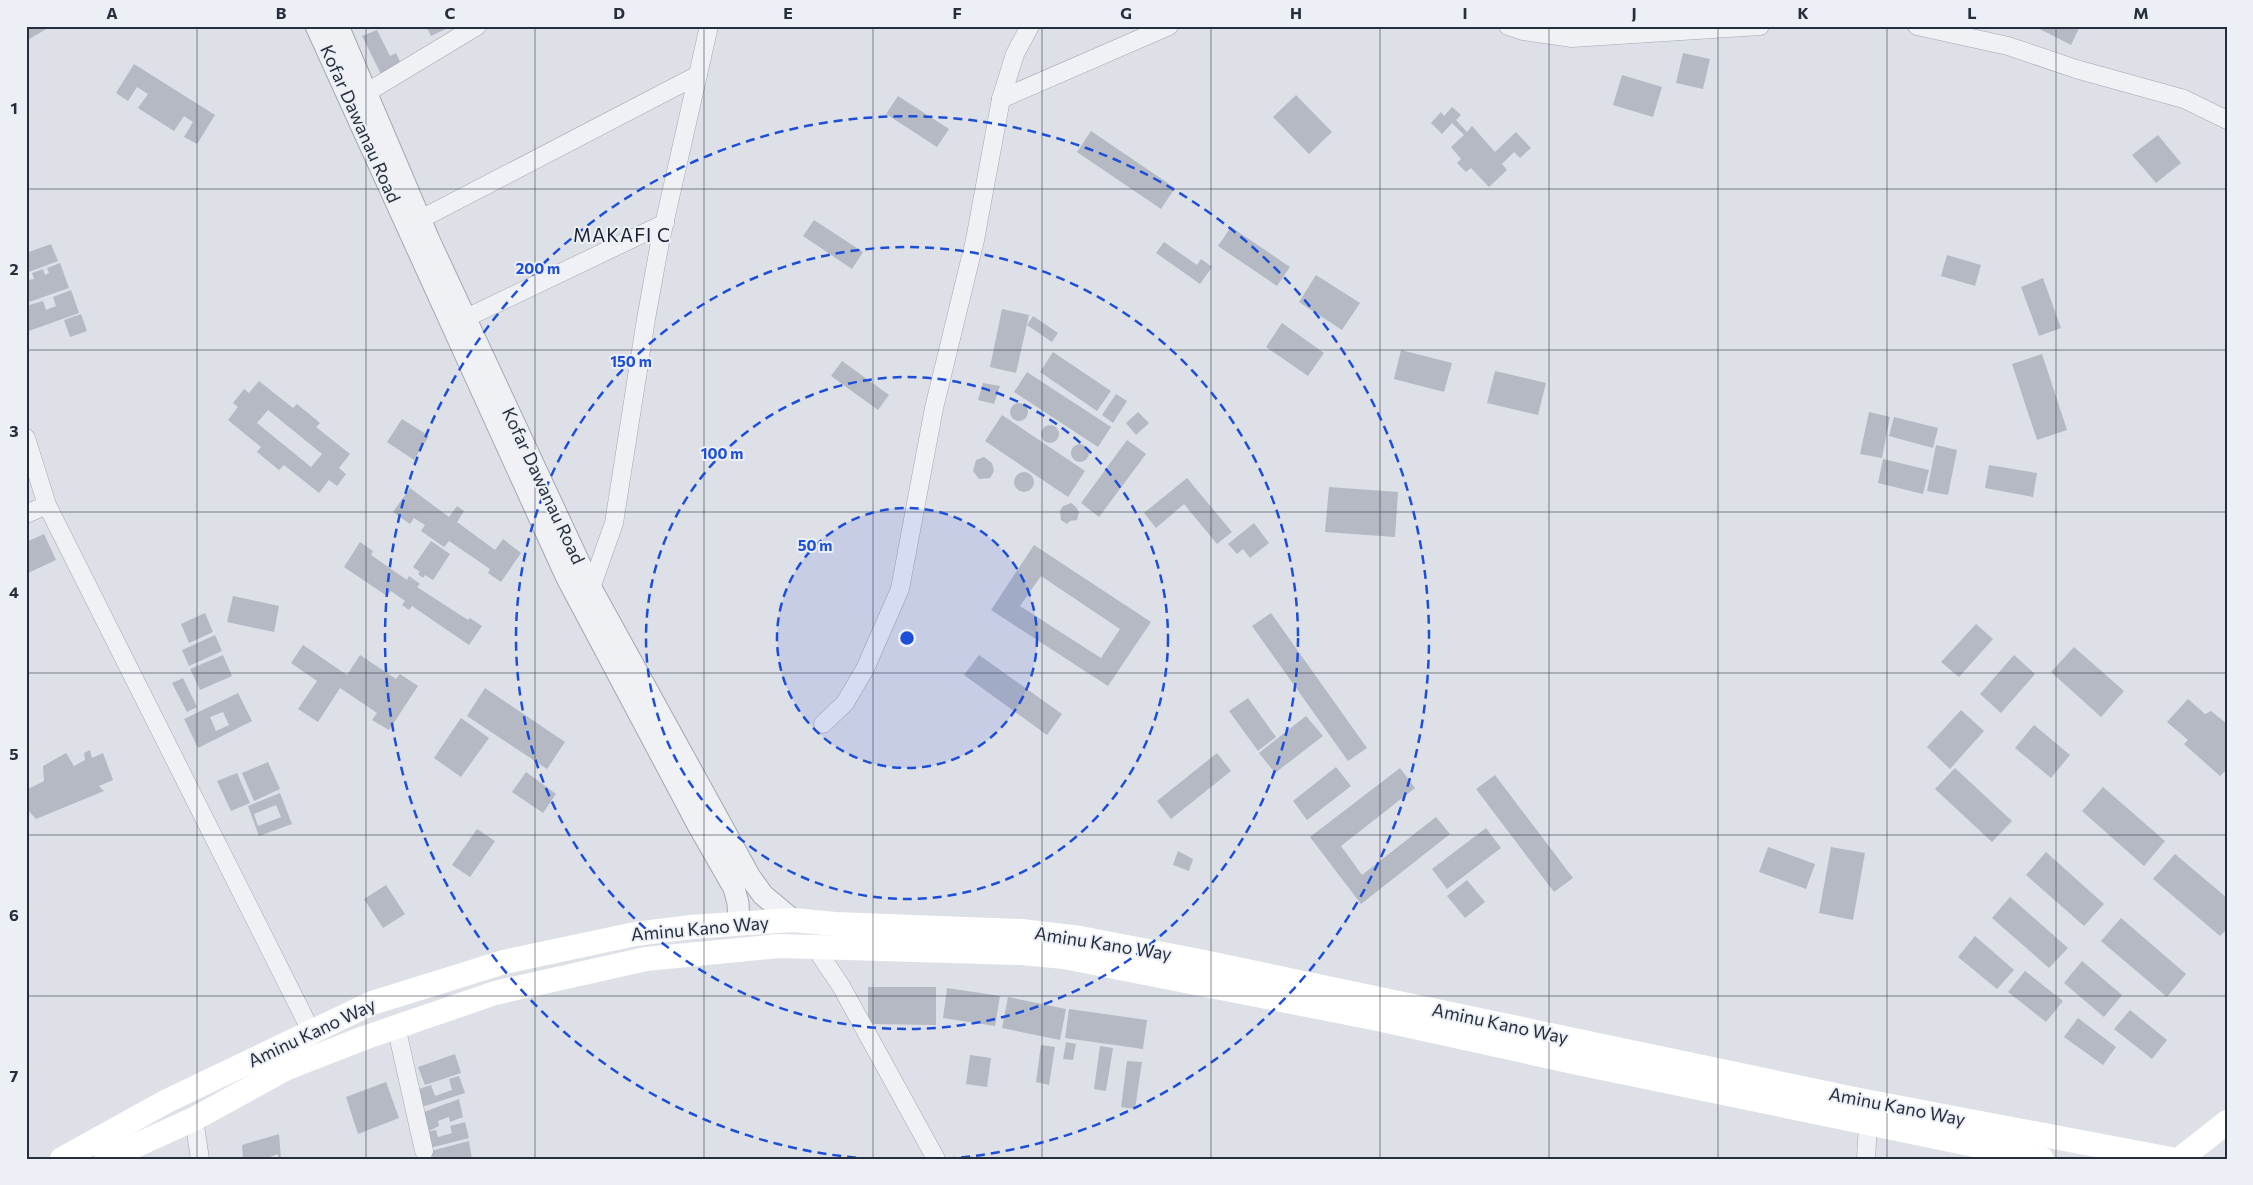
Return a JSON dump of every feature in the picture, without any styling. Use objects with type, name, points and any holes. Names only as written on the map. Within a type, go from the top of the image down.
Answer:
[{"type":"main road","name":"Aminu Kano Way","points":[[62,1159],[167,1101],[372,1003],[407,991],[504,962],[635,934],[793,920],[835,924],[983,928],[1080,938],[1375,1008],[1588,1065],[1868,1123],[1975,1152],[2042,1159]]},
{"type":"main road","name":"Aminu Kano Way","points":[[106,1159],[194,1119],[287,1068],[406,1023],[495,993],[646,958],[753,948],[814,946],[1022,953],[1064,957],[1375,1008],[2171,1159]]},
{"type":"main road","points":[[406,1023],[407,991]]},
{"type":"main road","points":[[2180,1159],[2227,1122]]},
{"type":"street","name":"Kofar Dawanau Road","points":[[316,26],[566,576],[698,825],[734,888],[738,903],[739,924]]},
{"type":"street","points":[[366,93],[477,26]]},
{"type":"street","points":[[591,588],[614,522],[646,319],[665,223],[709,26]]},
{"type":"street","points":[[824,724],[844,703],[864,669],[900,589],[934,408],[975,240],[1002,99],[1015,54],[1030,26]]},
{"type":"street","points":[[1002,99],[1169,26]]},
{"type":"street","points":[[1508,26],[1572,38],[1760,26]]},
{"type":"street","points":[[1917,26],[2008,46],[2184,99],[2227,120]]},
{"type":"street","name":"Kofar Dawanau Road","points":[[342,31],[366,93],[421,219],[591,588],[750,877],[763,895],[793,920]]},
{"type":"street","points":[[421,219],[698,76]]},
{"type":"street","points":[[466,318],[665,223]]},
{"type":"street","points":[[26,438],[46,505],[312,1033]]},
{"type":"street","points":[[26,514],[46,505]]},
{"type":"street","points":[[814,946],[841,986],[936,1159]]},
{"type":"street","points":[[406,1023],[424,1151]]},
{"type":"street","points":[[194,1119],[200,1159]]},
{"type":"street","points":[[1866,1159],[1868,1123]]},
{"type":"building","points":[[26,26],[47,26],[48,28],[26,41]]},
{"type":"building","points":[[426,26],[452,26],[431,36]]},
{"type":"building","points":[[2034,26],[2080,26],[2071,45]]},
{"type":"building","points":[[377,30],[390,56],[396,53],[402,66],[382,76],[362,36]]},
{"type":"building","points":[[1683,53],[1710,59],[1703,89],[1676,83]]},
{"type":"building","points":[[134,64],[215,115],[197,144],[184,137],[193,122],[184,116],[174,131],[138,108],[148,94],[137,87],[128,101],[116,93]]},
{"type":"building","points":[[1622,75],[1662,87],[1653,117],[1613,105]]},
{"type":"building","points":[[1296,95],[1332,132],[1309,154],[1273,117]]},
{"type":"building","points":[[898,96],[949,129],[937,147],[886,114]]},
{"type":"building","points":[[1452,107],[1461,115],[1456,120],[1467,132],[1472,126],[1495,152],[1516,132],[1531,148],[1520,158],[1514,152],[1502,164],[1507,170],[1489,187],[1471,168],[1466,172],[1457,163],[1461,159],[1451,147],[1464,135],[1452,123],[1442,134],[1431,123],[1441,112],[1444,116]]},
{"type":"building","points":[[1091,131],[1175,188],[1161,209],[1077,152]]},
{"type":"building","points":[[2158,135],[2181,163],[2156,183],[2132,155]]},
{"type":"building","points":[[814,220],[863,252],[852,269],[803,236]]},
{"type":"building","points":[[1231,227],[1290,267],[1277,286],[1218,246]]},
{"type":"building","points":[[1164,242],[1197,265],[1201,259],[1212,267],[1200,284],[1156,253]]},
{"type":"building","points":[[51,244],[58,261],[26,273],[26,253]]},
{"type":"building","points":[[1947,255],[1981,265],[1975,286],[1941,276]]},
{"type":"building","points":[[60,263],[69,288],[26,303],[26,274],[29,280],[34,279],[32,273],[43,269],[45,275],[49,273],[47,268]]},
{"type":"building","points":[[1316,275],[1360,303],[1342,330],[1299,302]]},
{"type":"building","points":[[2043,278],[2061,328],[2039,336],[2021,287]]},
{"type":"building","points":[[71,290],[79,313],[26,332],[26,306],[43,301],[46,310],[56,306],[53,297]]},
{"type":"building","points":[[1002,309],[1029,315],[1016,373],[990,367]]},
{"type":"building","points":[[81,314],[87,331],[70,337],[64,320]]},
{"type":"building","points":[[1033,316],[1058,333],[1052,342],[1027,325]]},
{"type":"building","points":[[1282,323],[1324,353],[1308,376],[1266,347]]},
{"type":"building","points":[[1401,350],[1452,363],[1444,392],[1394,379]]},
{"type":"building","points":[[1053,352],[1111,391],[1097,411],[1040,372]]},
{"type":"building","points":[[2042,354],[2067,430],[2037,440],[2012,364]]},
{"type":"building","points":[[842,361],[889,395],[878,410],[831,376]]},
{"type":"building","points":[[1495,371],[1546,383],[1538,415],[1487,403]]},
{"type":"building","points":[[1027,372],[1111,427],[1098,447],[1014,392]]},
{"type":"building","points":[[259,381],[293,408],[297,404],[320,423],[316,427],[350,454],[339,468],[346,474],[337,486],[329,480],[319,493],[284,465],[279,470],[257,452],[261,447],[228,420],[238,407],[233,403],[244,389],[249,393]],"holes":[[[268,410],[322,454],[311,467],[257,423]]]},
{"type":"building","points":[[983,383],[1000,386],[994,404],[978,400]]},
{"type":"building","points":[[1116,394],[1127,401],[1113,423],[1102,415]]},
{"type":"building","points":[[1019,403],[1025,406],[1028,412],[1025,418],[1019,421],[1013,418],[1010,412],[1013,406]]},
{"type":"building","points":[[1138,412],[1149,423],[1136,435],[1126,423]]},
{"type":"building","points":[[1869,412],[1890,417],[1882,458],[1860,454]]},
{"type":"building","points":[[1002,415],[1085,471],[1068,497],[985,441]]},
{"type":"building","points":[[1894,417],[1938,428],[1933,448],[1889,436]]},
{"type":"building","points":[[402,419],[429,436],[414,460],[387,442]]},
{"type":"building","points":[[1050,425],[1056,428],[1059,434],[1056,440],[1050,443],[1044,440],[1041,434],[1044,428]]},
{"type":"building","points":[[1127,440],[1146,454],[1099,517],[1081,503]]},
{"type":"building","points":[[1080,444],[1086,447],[1089,453],[1086,459],[1080,462],[1074,459],[1071,453],[1074,447]]},
{"type":"building","points":[[1936,445],[1957,450],[1948,495],[1927,491]]},
{"type":"building","points":[[984,457],[992,463],[994,471],[990,478],[979,479],[973,471],[976,460]]},
{"type":"building","points":[[1883,459],[1929,470],[1923,494],[1878,483]]},
{"type":"building","points":[[1989,465],[2037,473],[2033,497],[1985,488]]},
{"type":"building","points":[[1024,472],[1031,475],[1034,482],[1031,489],[1024,492],[1017,489],[1014,482],[1017,475]]},
{"type":"building","points":[[1187,478],[1232,532],[1217,544],[1184,504],[1156,528],[1144,513]]},
{"type":"building","points":[[1329,487],[1398,492],[1395,537],[1325,532]]},
{"type":"building","points":[[410,488],[449,517],[457,506],[464,511],[457,522],[495,550],[503,539],[521,553],[501,582],[488,573],[490,569],[449,541],[444,547],[421,531],[425,525],[414,518],[410,524],[393,512]]},
{"type":"building","points":[[1071,503],[1079,512],[1077,520],[1070,521],[1067,524],[1061,520],[1060,511],[1063,506]]},
{"type":"building","points":[[1254,523],[1269,543],[1250,558],[1243,549],[1237,554],[1228,544]]},
{"type":"building","points":[[44,534],[56,560],[26,574],[26,542]]},
{"type":"building","points":[[431,541],[450,554],[433,580],[425,575],[423,578],[418,574],[420,572],[413,567]]},
{"type":"building","points":[[360,542],[373,551],[371,555],[407,580],[409,576],[420,584],[417,587],[468,620],[470,618],[482,626],[469,645],[412,606],[409,610],[402,605],[405,601],[391,591],[387,596],[344,567]]},
{"type":"building","points":[[1034,545],[1151,622],[1108,686],[991,610]],"holes":[[[1041,576],[1120,629],[1101,658],[1020,606]]]},
{"type":"building","points":[[233,596],[279,606],[274,632],[227,622]]},
{"type":"building","points":[[205,613],[213,632],[189,643],[181,624]]},
{"type":"building","points":[[1271,613],[1367,748],[1348,761],[1252,626]]},
{"type":"building","points":[[1976,624],[1993,639],[1959,677],[1941,662]]},
{"type":"building","points":[[215,635],[222,651],[189,666],[182,650]]},
{"type":"building","points":[[303,645],[347,675],[360,655],[396,679],[400,674],[418,686],[389,730],[372,720],[377,713],[340,688],[318,722],[298,709],[317,681],[291,663]]},
{"type":"building","points":[[2074,647],[2124,691],[2101,717],[2051,672]]},
{"type":"building","points":[[223,655],[232,676],[200,690],[190,669]]},
{"type":"building","points":[[979,655],[1062,714],[1047,735],[964,675]]},
{"type":"building","points":[[2014,655],[2035,674],[2001,713],[1980,694]]},
{"type":"building","points":[[183,678],[197,707],[187,712],[172,683]]},
{"type":"building","points":[[485,688],[565,742],[547,769],[467,716]]},
{"type":"building","points":[[238,693],[252,721],[198,748],[184,719]],"holes":[[[223,712],[229,725],[216,731],[210,717]]]},
{"type":"building","points":[[1248,698],[1276,737],[1258,751],[1229,711]]},
{"type":"building","points":[[2188,699],[2205,714],[2211,711],[2227,724],[2227,769],[2220,776],[2184,744],[2188,740],[2167,722]]},
{"type":"building","points":[[1961,710],[1984,731],[1950,769],[1927,747]]},
{"type":"building","points":[[1306,716],[1323,736],[1275,773],[1259,753]]},
{"type":"building","points":[[461,718],[489,738],[461,777],[434,758]]},
{"type":"building","points":[[2034,725],[2070,755],[2051,778],[2015,748]]},
{"type":"building","points":[[90,750],[92,758],[103,753],[113,780],[99,786],[104,791],[36,819],[26,808],[26,790],[44,781],[43,766],[66,753],[74,766],[85,760],[84,753]]},
{"type":"building","points":[[1217,753],[1231,771],[1171,819],[1157,801]]},
{"type":"building","points":[[268,762],[280,789],[254,801],[242,773]]},
{"type":"building","points":[[1336,767],[1351,786],[1307,820],[1293,801]]},
{"type":"building","points":[[1400,768],[1415,788],[1341,846],[1362,875],[1436,817],[1450,834],[1361,904],[1310,837]]},
{"type":"building","points":[[1955,768],[2012,821],[1992,842],[1935,789]]},
{"type":"building","points":[[526,772],[556,794],[543,813],[512,792]]},
{"type":"building","points":[[237,773],[250,803],[231,811],[217,781]]},
{"type":"building","points":[[1495,775],[1573,878],[1554,892],[1476,789]]},
{"type":"building","points":[[2103,787],[2165,841],[2144,866],[2082,811]]},
{"type":"building","points":[[280,793],[292,824],[259,836],[248,806]],"holes":[[[276,805],[281,817],[258,826],[254,814]]]},
{"type":"building","points":[[1486,828],[1501,848],[1447,889],[1432,869]]},
{"type":"building","points":[[477,829],[495,841],[470,877],[452,865]]},
{"type":"building","points":[[1768,847],[1815,864],[1806,889],[1759,872]]},
{"type":"building","points":[[1831,847],[1865,853],[1853,920],[1819,913]]},
{"type":"building","points":[[1178,851],[1193,859],[1189,871],[1173,865]]},
{"type":"building","points":[[2046,852],[2104,904],[2084,926],[2026,875]]},
{"type":"building","points":[[2175,854],[2227,898],[2227,929],[2220,936],[2153,879]]},
{"type":"building","points":[[1467,880],[1485,902],[1465,918],[1447,896]]},
{"type":"building","points":[[386,885],[405,914],[383,928],[364,899]]},
{"type":"building","points":[[2010,897],[2068,948],[2049,968],[1992,918]]},
{"type":"building","points":[[2121,918],[2186,974],[2167,997],[2101,941]]},
{"type":"building","points":[[1975,936],[2014,970],[1997,989],[1958,957]]},
{"type":"building","points":[[2082,961],[2122,995],[2104,1017],[2064,983]]},
{"type":"building","points":[[2025,971],[2063,1001],[2046,1022],[2008,992]]},
{"type":"building","points":[[868,987],[936,987],[936,1025],[868,1024]]},
{"type":"building","points":[[947,988],[1000,996],[995,1026],[943,1018]]},
{"type":"building","points":[[1008,997],[1066,1009],[1060,1040],[1002,1028]]},
{"type":"building","points":[[1069,1009],[1147,1020],[1143,1049],[1065,1038]]},
{"type":"building","points":[[2130,1010],[2167,1040],[2152,1059],[2114,1029]]},
{"type":"building","points":[[2078,1018],[2116,1047],[2103,1065],[2064,1037]]},
{"type":"building","points":[[1066,1042],[1076,1044],[1073,1060],[1063,1059]]},
{"type":"building","points":[[1041,1045],[1055,1047],[1049,1085],[1036,1082]]},
{"type":"building","points":[[1100,1046],[1113,1048],[1106,1091],[1094,1089]]},
{"type":"building","points":[[455,1054],[461,1073],[425,1085],[418,1067]]},
{"type":"building","points":[[970,1055],[991,1058],[987,1087],[966,1084]]},
{"type":"building","points":[[1127,1061],[1142,1062],[1135,1109],[1121,1107]]},
{"type":"building","points":[[459,1076],[465,1093],[422,1107],[416,1090],[431,1085],[435,1096],[452,1090],[449,1079]]},
{"type":"building","points":[[386,1082],[399,1118],[358,1134],[346,1097]]},
{"type":"building","points":[[459,1099],[463,1117],[450,1122],[449,1117],[438,1121],[439,1126],[429,1131],[424,1112]]},
{"type":"building","points":[[465,1122],[469,1138],[430,1148],[426,1132],[436,1130],[438,1137],[452,1133],[450,1126]]},
{"type":"building","points":[[279,1134],[281,1159],[278,1159],[278,1154],[264,1159],[243,1159],[242,1145]]},
{"type":"building","points":[[469,1141],[472,1159],[433,1159],[431,1151]]},
{"type":"district","name":"MAKAFI C","points":[[622,235]]}]
